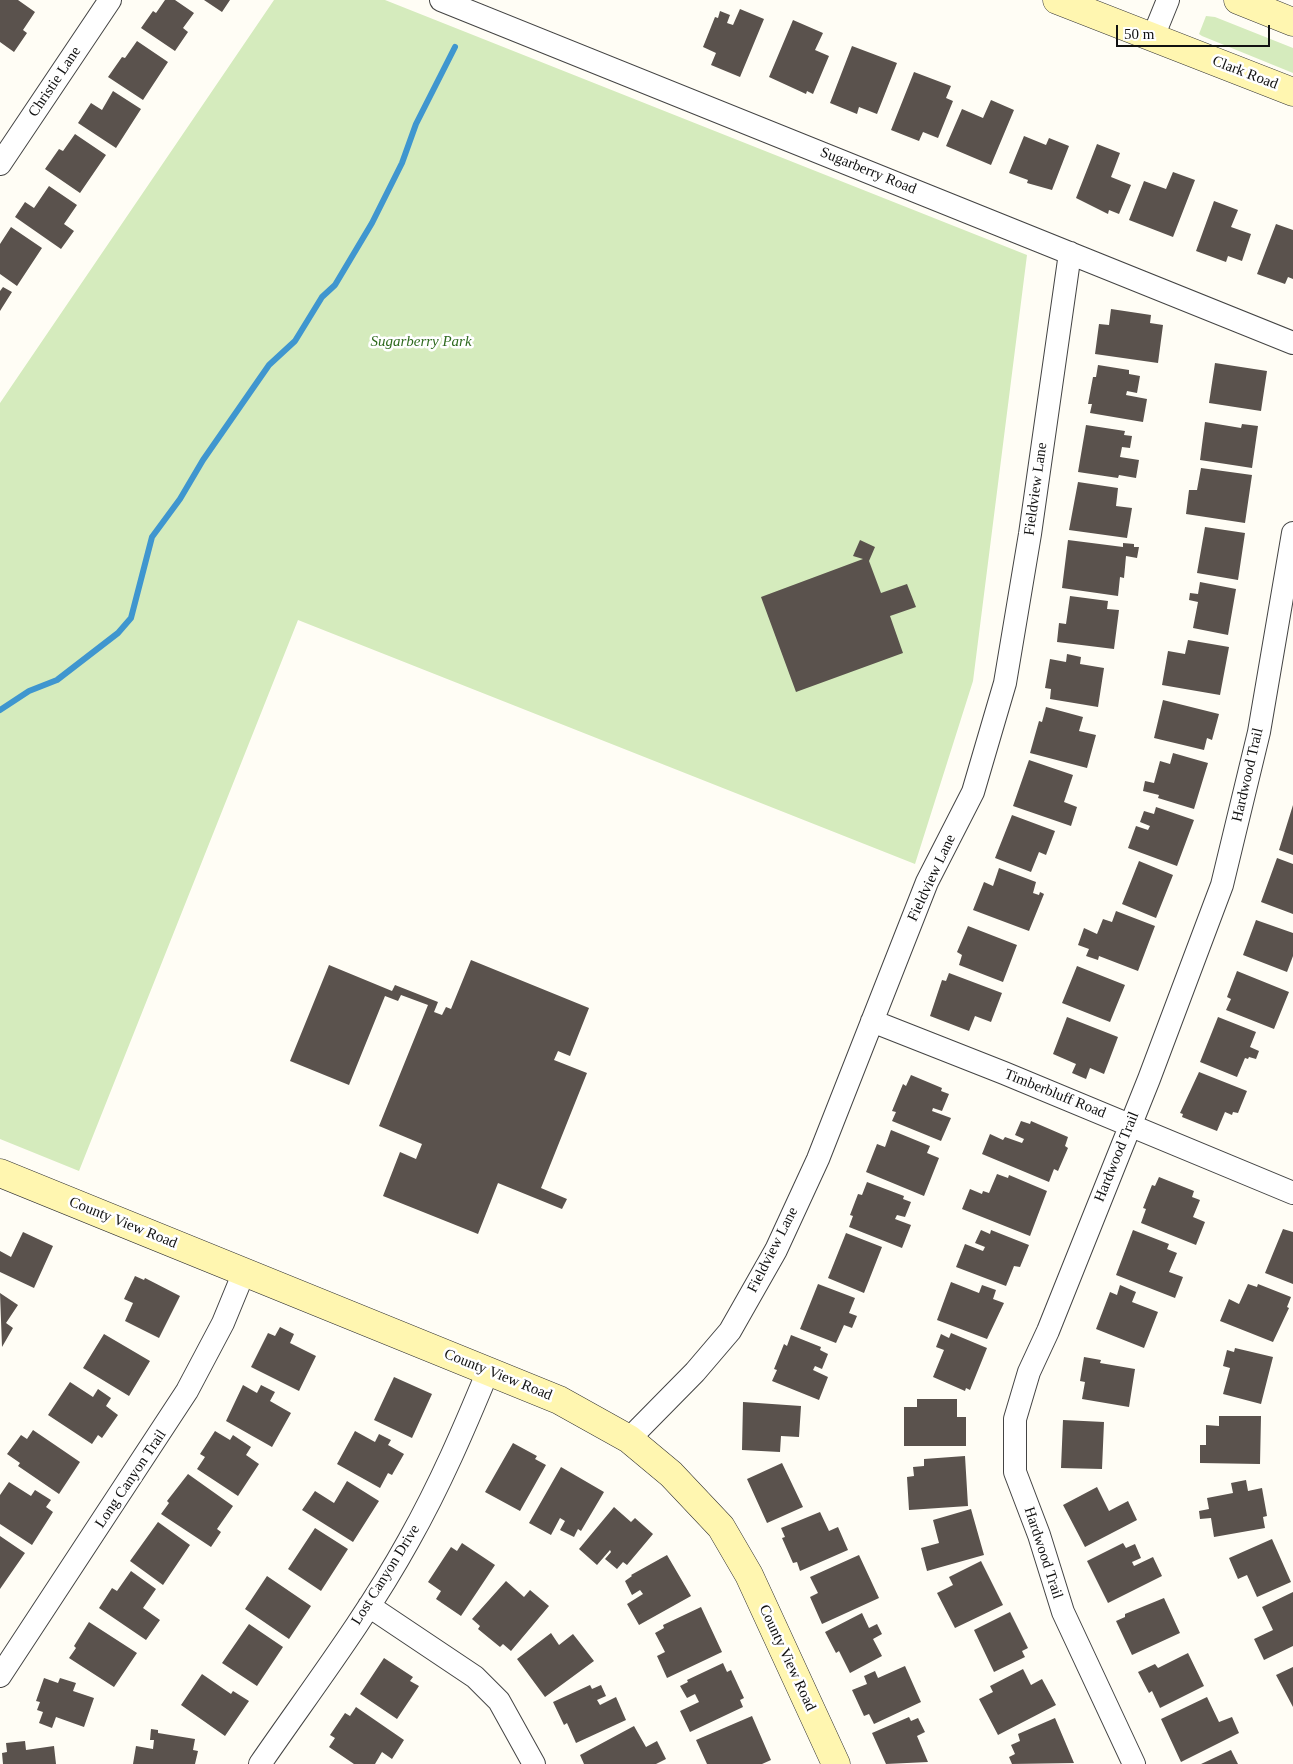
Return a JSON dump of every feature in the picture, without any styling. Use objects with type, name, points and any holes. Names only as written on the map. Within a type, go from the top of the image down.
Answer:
[{"type":"street","name":"Christie Lane","points":[[0,164],[110,0]]},
{"type":"street","name":"Sugarberry Road","points":[[441,0],[1070,252],[1293,344]]},
{"type":"street","name":"Clark Road","points":[[1057,0],[1293,92]]},
{"type":"street","points":[[1152,37],[1168,0]]},
{"type":"street","points":[[1238,0],[1293,22]]},
{"type":"street","name":"Fieldview Lane","points":[[629,1439],[695,1372],[730,1331],[776,1250],[812,1172],[927,882],[973,792],[1005,683],[1030,534],[1070,252]]},
{"type":"street","name":"Hardwood Trail","points":[[1134,1764],[1063,1612],[1039,1535],[1015,1472],[1015,1419],[1029,1372],[1048,1331],[1150,1079],[1222,885],[1259,732],[1293,534]]},
{"type":"street","name":"Timberbluff Road","points":[[872,1021],[1293,1193]]},
{"type":"street","name":"County View Road","points":[[0,1173],[560,1400],[629,1439],[671,1474],[721,1527],[749,1575],[836,1764]]},
{"type":"street","name":"Long Canyon Trail","points":[[0,1676],[183,1399],[223,1323],[244,1272]]},
{"type":"street","name":"Lost Canyon Drive","points":[[260,1764],[369,1606],[436,1490],[488,1371]]},
{"type":"street","points":[[369,1606],[475,1677],[499,1701],[534,1764]]},
{"type":"green space","name":"Sugarberry Park","points":[[274,0],[385,0],[1027,255],[973,681],[915,864],[298,620],[79,1171],[0,1139],[0,403]]},
{"type":"green space","points":[[1206,16],[1215,17],[1293,48],[1293,73],[1202,36],[1199,34]]},
{"type":"building","points":[[0,0],[18,0],[35,12],[23,30],[27,33],[14,52],[0,42]]},
{"type":"building","points":[[165,0],[175,0],[194,13],[183,28],[188,32],[175,51],[141,28],[153,11],[156,13]]},
{"type":"building","points":[[204,0],[230,0],[222,12]]},
{"type":"building","points":[[740,9],[764,19],[740,77],[711,65],[716,53],[703,47],[715,17],[718,18],[720,11],[730,15],[727,23],[733,25]]},
{"type":"building","points":[[793,20],[823,33],[815,50],[829,56],[813,94],[807,91],[806,94],[769,77]]},
{"type":"building","points":[[137,41],[168,62],[143,100],[108,77],[122,57],[125,58]]},
{"type":"building","points":[[852,46],[897,63],[877,114],[859,107],[857,114],[830,103]]},
{"type":"building","points":[[914,72],[951,86],[946,98],[953,101],[938,138],[923,132],[919,141],[891,130]]},
{"type":"building","points":[[113,91],[141,109],[116,148],[78,123],[91,103],[102,110]]},
{"type":"building","points":[[991,100],[1014,110],[991,165],[946,146],[962,109],[983,118]]},
{"type":"building","points":[[75,134],[106,155],[80,193],[45,169],[59,149],[63,151]]},
{"type":"building","points":[[1024,136],[1046,145],[1049,138],[1069,146],[1052,190],[1027,183],[1028,180],[1009,173]]},
{"type":"building","points":[[1097,144],[1120,153],[1111,177],[1131,185],[1119,214],[1109,210],[1108,214],[1076,198]]},
{"type":"building","points":[[1173,172],[1195,180],[1173,237],[1129,220],[1144,181],[1166,189]]},
{"type":"building","points":[[49,186],[77,205],[64,224],[74,231],[61,249],[15,217],[25,202],[34,208]]},
{"type":"building","points":[[1214,201],[1238,210],[1231,227],[1251,234],[1242,261],[1228,256],[1226,262],[1196,251]]},
{"type":"building","points":[[1276,224],[1293,230],[1293,279],[1288,277],[1285,284],[1257,274]]},
{"type":"building","points":[[11,227],[42,248],[17,286],[0,274],[0,244]]},
{"type":"building","points":[[3,287],[12,292],[0,311],[0,291]]},
{"type":"building","points":[[1111,309],[1151,315],[1150,323],[1163,325],[1158,363],[1095,354],[1099,324],[1109,325]]},
{"type":"building","points":[[1215,363],[1267,371],[1261,411],[1209,403]]},
{"type":"building","points":[[1098,365],[1129,370],[1129,374],[1140,376],[1137,393],[1127,391],[1126,395],[1147,399],[1143,422],[1090,413],[1092,404],[1088,404],[1093,377],[1096,377]]},
{"type":"building","points":[[1205,422],[1241,428],[1242,424],[1258,426],[1252,468],[1200,460]]},
{"type":"building","points":[[1086,425],[1125,431],[1124,435],[1132,436],[1130,448],[1122,447],[1120,457],[1139,460],[1136,478],[1119,475],[1118,478],[1078,472]]},
{"type":"building","points":[[1201,468],[1252,475],[1245,523],[1186,514],[1189,490],[1197,490]]},
{"type":"building","points":[[1078,482],[1118,488],[1116,506],[1132,508],[1127,538],[1069,530]]},
{"type":"building","points":[[1205,527],[1245,533],[1238,580],[1197,573]]},
{"type":"building","points":[[860,540],[875,547],[869,561],[881,593],[907,584],[916,607],[890,616],[903,653],[796,692],[761,597],[863,559],[853,556]]},
{"type":"building","points":[[1068,540],[1123,547],[1123,543],[1134,544],[1134,547],[1139,547],[1137,558],[1126,556],[1124,578],[1120,577],[1118,596],[1062,588]]},
{"type":"building","points":[[1200,582],[1236,589],[1228,635],[1193,628],[1198,602],[1189,600],[1190,593],[1198,594]]},
{"type":"building","points":[[1070,596],[1108,601],[1107,609],[1119,610],[1114,649],[1057,642],[1059,623],[1066,624]]},
{"type":"building","points":[[1188,640],[1229,647],[1220,695],[1162,685],[1168,651],[1185,654]]},
{"type":"building","points":[[1067,654],[1081,657],[1080,664],[1104,668],[1098,707],[1050,699],[1051,689],[1045,688],[1050,659],[1066,662]]},
{"type":"building","points":[[1163,700],[1219,714],[1212,740],[1207,738],[1204,750],[1154,738]]},
{"type":"building","points":[[1046,707],[1083,717],[1079,731],[1096,735],[1087,768],[1030,753],[1039,721],[1042,722]]},
{"type":"building","points":[[1173,753],[1208,763],[1194,809],[1158,798],[1159,795],[1143,791],[1145,781],[1154,783],[1160,761],[1170,764]]},
{"type":"building","points":[[1029,760],[1073,775],[1064,802],[1077,807],[1071,826],[1013,806]]},
{"type":"building","points":[[1293,805],[1293,855],[1279,850]]},
{"type":"building","points":[[1156,807],[1194,820],[1177,866],[1128,848],[1136,826],[1148,830],[1150,826],[1140,822],[1144,811],[1154,814]]},
{"type":"building","points":[[1012,815],[1055,831],[1046,855],[1039,852],[1031,872],[995,858]]},
{"type":"building","points":[[1277,858],[1293,864],[1293,914],[1261,902]]},
{"type":"building","points":[[1139,861],[1173,875],[1156,918],[1122,904]]},
{"type":"building","points":[[999,868],[1036,882],[1033,893],[1039,895],[1040,892],[1044,894],[1029,931],[973,910],[984,882],[993,886]]},
{"type":"building","points":[[1116,911],[1155,926],[1138,971],[1099,956],[1098,960],[1086,956],[1089,949],[1078,945],[1084,928],[1097,934],[1103,919],[1112,922]]},
{"type":"building","points":[[1256,920],[1293,933],[1293,956],[1287,972],[1243,955]]},
{"type":"building","points":[[968,926],[1017,945],[1003,982],[959,965],[962,955],[957,952]]},
{"type":"building","points":[[471,960],[589,1008],[570,1056],[558,1051],[554,1060],[587,1073],[541,1188],[567,1199],[562,1209],[498,1183],[478,1234],[383,1196],[400,1152],[416,1159],[422,1144],[379,1126],[428,1005],[401,995],[398,1001],[385,996],[349,1085],[290,1061],[329,965],[392,991],[395,985],[438,1002],[434,1012],[442,1015],[446,1007],[451,1009]]},
{"type":"building","points":[[1077,966],[1125,985],[1110,1022],[1062,1003]]},
{"type":"building","points":[[1237,971],[1289,992],[1274,1029],[1226,1010],[1231,999],[1227,997]]},
{"type":"building","points":[[949,973],[1002,993],[991,1022],[975,1016],[969,1031],[930,1016],[942,980],[946,981]]},
{"type":"building","points":[[1067,1017],[1118,1037],[1104,1074],[1090,1068],[1086,1079],[1072,1073],[1076,1064],[1053,1054]]},
{"type":"building","points":[[1218,1017],[1256,1032],[1250,1047],[1259,1051],[1256,1059],[1245,1058],[1237,1077],[1200,1062]]},
{"type":"building","points":[[1199,1072],[1247,1091],[1238,1113],[1233,1112],[1232,1115],[1225,1112],[1217,1131],[1182,1117],[1183,1114],[1180,1113]]},
{"type":"building","points":[[911,1075],[942,1088],[941,1091],[949,1094],[942,1111],[933,1108],[932,1111],[951,1118],[941,1141],[892,1121],[896,1112],[892,1111],[903,1084],[906,1086]]},
{"type":"building","points":[[1021,1121],[1030,1124],[1031,1121],[1068,1137],[1065,1146],[1068,1148],[1058,1171],[1054,1169],[1049,1182],[982,1154],[990,1134],[1003,1140],[1005,1137],[1022,1143],[1024,1139],[1015,1135]]},
{"type":"building","points":[[891,1130],[930,1146],[927,1153],[939,1158],[924,1196],[866,1172],[877,1144],[885,1147]]},
{"type":"building","points":[[997,1174],[1008,1178],[1009,1175],[1047,1191],[1030,1236],[962,1209],[970,1189],[982,1194],[983,1191],[989,1193]]},
{"type":"building","points":[[1159,1177],[1194,1191],[1192,1197],[1200,1200],[1193,1217],[1205,1222],[1196,1245],[1141,1223],[1146,1209],[1143,1208],[1152,1185],[1155,1186]]},
{"type":"building","points":[[867,1182],[904,1196],[903,1199],[911,1202],[905,1217],[897,1215],[895,1219],[911,1225],[902,1248],[849,1227],[853,1216],[850,1215],[858,1194],[862,1195]]},
{"type":"building","points":[[1283,1229],[1293,1232],[1293,1284],[1265,1273]]},
{"type":"building","points":[[981,1230],[990,1234],[991,1230],[1029,1245],[1020,1267],[1014,1266],[1006,1286],[956,1267],[965,1244],[983,1251],[985,1247],[975,1243]]},
{"type":"building","points":[[1133,1230],[1169,1244],[1167,1249],[1177,1253],[1169,1272],[1183,1277],[1175,1298],[1116,1275]]},
{"type":"building","points":[[23,1232],[53,1246],[34,1288],[0,1272],[0,1251],[11,1257]]},
{"type":"building","points":[[846,1233],[882,1247],[864,1293],[828,1278]]},
{"type":"building","points":[[135,1276],[144,1280],[145,1278],[180,1296],[159,1338],[125,1321],[133,1303],[124,1299]]},
{"type":"building","points":[[951,1282],[979,1293],[982,1285],[996,1290],[993,1299],[1004,1303],[987,1339],[937,1320]]},
{"type":"building","points":[[818,1284],[855,1298],[849,1313],[857,1316],[852,1328],[844,1325],[836,1343],[800,1329]]},
{"type":"building","points":[[1248,1284],[1257,1287],[1258,1284],[1291,1297],[1287,1307],[1289,1308],[1273,1342],[1220,1321],[1229,1299],[1239,1304]]},
{"type":"building","points":[[1120,1285],[1136,1292],[1132,1302],[1158,1312],[1144,1348],[1096,1329],[1110,1292],[1117,1295]]},
{"type":"building","points":[[0,1293],[18,1305],[6,1323],[13,1328],[2,1347]]},
{"type":"building","points":[[280,1327],[294,1334],[290,1343],[316,1356],[299,1391],[251,1367],[268,1333],[275,1336]]},
{"type":"building","points":[[951,1333],[987,1348],[970,1390],[966,1388],[965,1391],[933,1377],[944,1350],[936,1347],[941,1334],[949,1338]]},
{"type":"building","points":[[104,1334],[150,1361],[129,1396],[83,1368]]},
{"type":"building","points":[[791,1335],[821,1347],[820,1350],[828,1354],[822,1369],[815,1366],[813,1370],[828,1377],[819,1400],[772,1381],[777,1370],[774,1369],[784,1344],[787,1346]]},
{"type":"building","points":[[1235,1348],[1273,1357],[1261,1404],[1223,1394],[1230,1368],[1223,1366],[1227,1350],[1234,1352]]},
{"type":"building","points":[[1084,1357],[1101,1360],[1100,1363],[1135,1369],[1129,1407],[1082,1399],[1085,1382],[1080,1381]]},
{"type":"building","points":[[394,1377],[432,1394],[412,1438],[374,1420]]},
{"type":"building","points":[[70,1382],[93,1397],[98,1389],[111,1398],[106,1406],[118,1415],[102,1438],[98,1435],[92,1444],[48,1415]]},
{"type":"building","points":[[243,1385],[257,1393],[261,1385],[275,1392],[270,1401],[291,1413],[272,1447],[226,1421]]},
{"type":"building","points":[[917,1399],[957,1399],[957,1417],[966,1417],[966,1446],[904,1446],[904,1407],[917,1407]]},
{"type":"building","points":[[743,1402],[801,1406],[799,1437],[781,1436],[780,1452],[742,1450]]},
{"type":"building","points":[[1219,1416],[1261,1416],[1260,1464],[1200,1463],[1200,1445],[1206,1445],[1206,1425],[1219,1426]]},
{"type":"building","points":[[1063,1420],[1104,1422],[1102,1469],[1061,1468]]},
{"type":"building","points":[[33,1430],[80,1462],[59,1494],[18,1466],[20,1463],[7,1454],[21,1435],[27,1439]]},
{"type":"building","points":[[215,1431],[230,1440],[233,1435],[251,1447],[246,1455],[259,1464],[238,1496],[197,1469],[205,1457],[200,1454]]},
{"type":"building","points":[[355,1431],[375,1442],[379,1434],[391,1440],[388,1445],[404,1454],[392,1475],[388,1473],[380,1488],[337,1464]]},
{"type":"building","points":[[513,1443],[537,1456],[535,1459],[546,1465],[520,1511],[485,1492]]},
{"type":"building","points":[[965,1456],[968,1506],[909,1510],[907,1477],[914,1476],[913,1467],[924,1466],[924,1459]]},
{"type":"building","points":[[782,1463],[803,1507],[767,1523],[747,1479]]},
{"type":"building","points":[[561,1467],[604,1492],[581,1531],[578,1529],[574,1537],[560,1530],[565,1521],[560,1518],[551,1535],[529,1523]]},
{"type":"building","points":[[188,1474],[233,1506],[217,1529],[221,1532],[211,1547],[161,1514],[169,1503],[167,1501]]},
{"type":"building","points":[[1246,1480],[1248,1491],[1262,1488],[1267,1516],[1263,1517],[1265,1528],[1214,1537],[1211,1518],[1200,1519],[1199,1511],[1209,1509],[1207,1498],[1233,1493],[1231,1483]]},
{"type":"building","points":[[347,1481],[379,1501],[353,1542],[302,1510],[315,1491],[334,1503]]},
{"type":"building","points":[[9,1482],[31,1496],[35,1490],[51,1500],[46,1507],[53,1512],[32,1545],[0,1524],[0,1495]]},
{"type":"building","points":[[1097,1487],[1109,1511],[1128,1501],[1137,1520],[1085,1547],[1063,1505]]},
{"type":"building","points":[[614,1507],[631,1522],[635,1518],[653,1534],[627,1565],[623,1562],[617,1569],[605,1559],[611,1552],[610,1550],[597,1565],[579,1549]]},
{"type":"building","points":[[971,1509],[984,1555],[927,1571],[921,1548],[939,1543],[933,1520]]},
{"type":"building","points":[[820,1512],[829,1531],[838,1527],[848,1550],[800,1571],[797,1562],[793,1563],[782,1538],[785,1537],[781,1528]]},
{"type":"building","points":[[158,1522],[190,1545],[163,1585],[130,1561]]},
{"type":"building","points":[[315,1528],[348,1549],[321,1591],[288,1569]]},
{"type":"building","points":[[0,1536],[25,1553],[0,1589]]},
{"type":"building","points":[[1272,1539],[1291,1582],[1257,1597],[1247,1575],[1238,1579],[1229,1558]]},
{"type":"building","points":[[462,1543],[495,1565],[461,1616],[436,1599],[441,1591],[428,1582],[451,1547],[457,1551]]},
{"type":"building","points":[[1123,1543],[1126,1548],[1135,1544],[1141,1558],[1132,1562],[1134,1566],[1153,1557],[1162,1576],[1108,1603],[1087,1561]]},
{"type":"building","points":[[667,1555],[691,1596],[639,1625],[627,1604],[643,1594],[640,1590],[632,1595],[625,1581],[631,1575]]},
{"type":"building","points":[[859,1555],[879,1598],[822,1624],[810,1597],[818,1593],[810,1577]]},
{"type":"building","points":[[981,1561],[1003,1605],[955,1628],[937,1593],[953,1585],[949,1577]]},
{"type":"building","points":[[131,1571],[156,1589],[143,1608],[160,1620],[146,1640],[99,1608],[112,1588],[117,1591]]},
{"type":"building","points":[[267,1576],[311,1606],[289,1639],[245,1609]]},
{"type":"building","points":[[506,1581],[524,1597],[530,1590],[549,1606],[511,1651],[503,1644],[500,1647],[478,1629],[480,1626],[472,1619]]},
{"type":"building","points":[[1293,1592],[1293,1646],[1264,1660],[1254,1639],[1273,1630],[1262,1607]]},
{"type":"building","points":[[1164,1598],[1180,1633],[1132,1655],[1116,1621],[1125,1617],[1125,1614]]},
{"type":"building","points":[[701,1607],[722,1652],[667,1678],[657,1656],[665,1652],[655,1633],[664,1628],[663,1625]]},
{"type":"building","points":[[1010,1612],[1028,1648],[1022,1651],[1025,1657],[994,1672],[974,1630]]},
{"type":"building","points":[[862,1613],[869,1628],[877,1624],[882,1634],[873,1639],[882,1656],[850,1673],[839,1651],[836,1653],[825,1632]]},
{"type":"building","points":[[89,1622],[137,1653],[114,1687],[69,1658]]},
{"type":"building","points":[[249,1624],[283,1647],[257,1686],[222,1663]]},
{"type":"building","points":[[551,1633],[559,1645],[573,1634],[594,1661],[545,1697],[517,1659]]},
{"type":"building","points":[[1188,1653],[1204,1686],[1160,1708],[1152,1691],[1149,1693],[1138,1672],[1155,1664],[1158,1668]]},
{"type":"building","points":[[384,1658],[413,1677],[410,1681],[419,1686],[397,1719],[360,1694]]},
{"type":"building","points":[[723,1663],[727,1672],[731,1670],[744,1698],[740,1700],[743,1707],[690,1732],[680,1711],[699,1702],[695,1694],[687,1698],[680,1686],[688,1682],[687,1680]]},
{"type":"building","points":[[905,1666],[921,1702],[874,1724],[869,1714],[864,1716],[852,1690],[867,1684],[864,1676],[875,1671],[878,1678]]},
{"type":"building","points":[[1293,1667],[1293,1707],[1276,1675]]},
{"type":"building","points":[[1023,1669],[1031,1685],[1042,1679],[1056,1705],[998,1735],[979,1699],[993,1692],[990,1686]]},
{"type":"building","points":[[202,1674],[231,1694],[233,1691],[249,1701],[225,1736],[181,1705]]},
{"type":"building","points":[[44,1678],[58,1683],[60,1678],[76,1683],[73,1691],[94,1698],[84,1727],[56,1717],[52,1728],[39,1723],[43,1712],[37,1710],[40,1702],[36,1701]]},
{"type":"building","points":[[590,1685],[592,1689],[601,1685],[606,1696],[597,1700],[600,1705],[616,1697],[626,1720],[576,1743],[567,1723],[564,1725],[553,1702]]},
{"type":"building","points":[[1207,1697],[1219,1722],[1232,1717],[1239,1733],[1181,1762],[1161,1719]]},
{"type":"building","points":[[356,1707],[404,1740],[392,1759],[382,1752],[375,1764],[354,1764],[329,1747],[335,1738],[330,1735],[345,1713],[350,1716]]},
{"type":"building","points":[[752,1716],[771,1760],[762,1764],[707,1764],[696,1740]]},
{"type":"building","points":[[909,1717],[911,1721],[918,1718],[925,1732],[917,1736],[928,1762],[886,1764],[872,1733]]},
{"type":"building","points":[[1055,1718],[1074,1763],[1012,1764],[1009,1757],[1015,1754],[1011,1745],[1020,1741],[1018,1734]]},
{"type":"building","points":[[634,1726],[646,1747],[657,1741],[666,1759],[656,1764],[584,1764],[580,1755]]},
{"type":"building","points":[[151,1729],[158,1730],[158,1733],[195,1739],[193,1750],[198,1751],[195,1764],[133,1764],[136,1746],[153,1749],[154,1740],[150,1740]]},
{"type":"building","points":[[25,1741],[26,1750],[54,1746],[56,1764],[3,1764],[2,1753],[7,1752],[6,1743]]},
{"type":"building","points":[[1231,1750],[1238,1764],[1201,1764]]},
{"type":"waterway","points":[[0,710],[29,691],[57,680],[118,633],[131,618],[152,537],[180,499],[203,460],[269,365],[295,341],[322,297],[335,285],[372,223],[402,163],[416,124],[455,47]]}]
